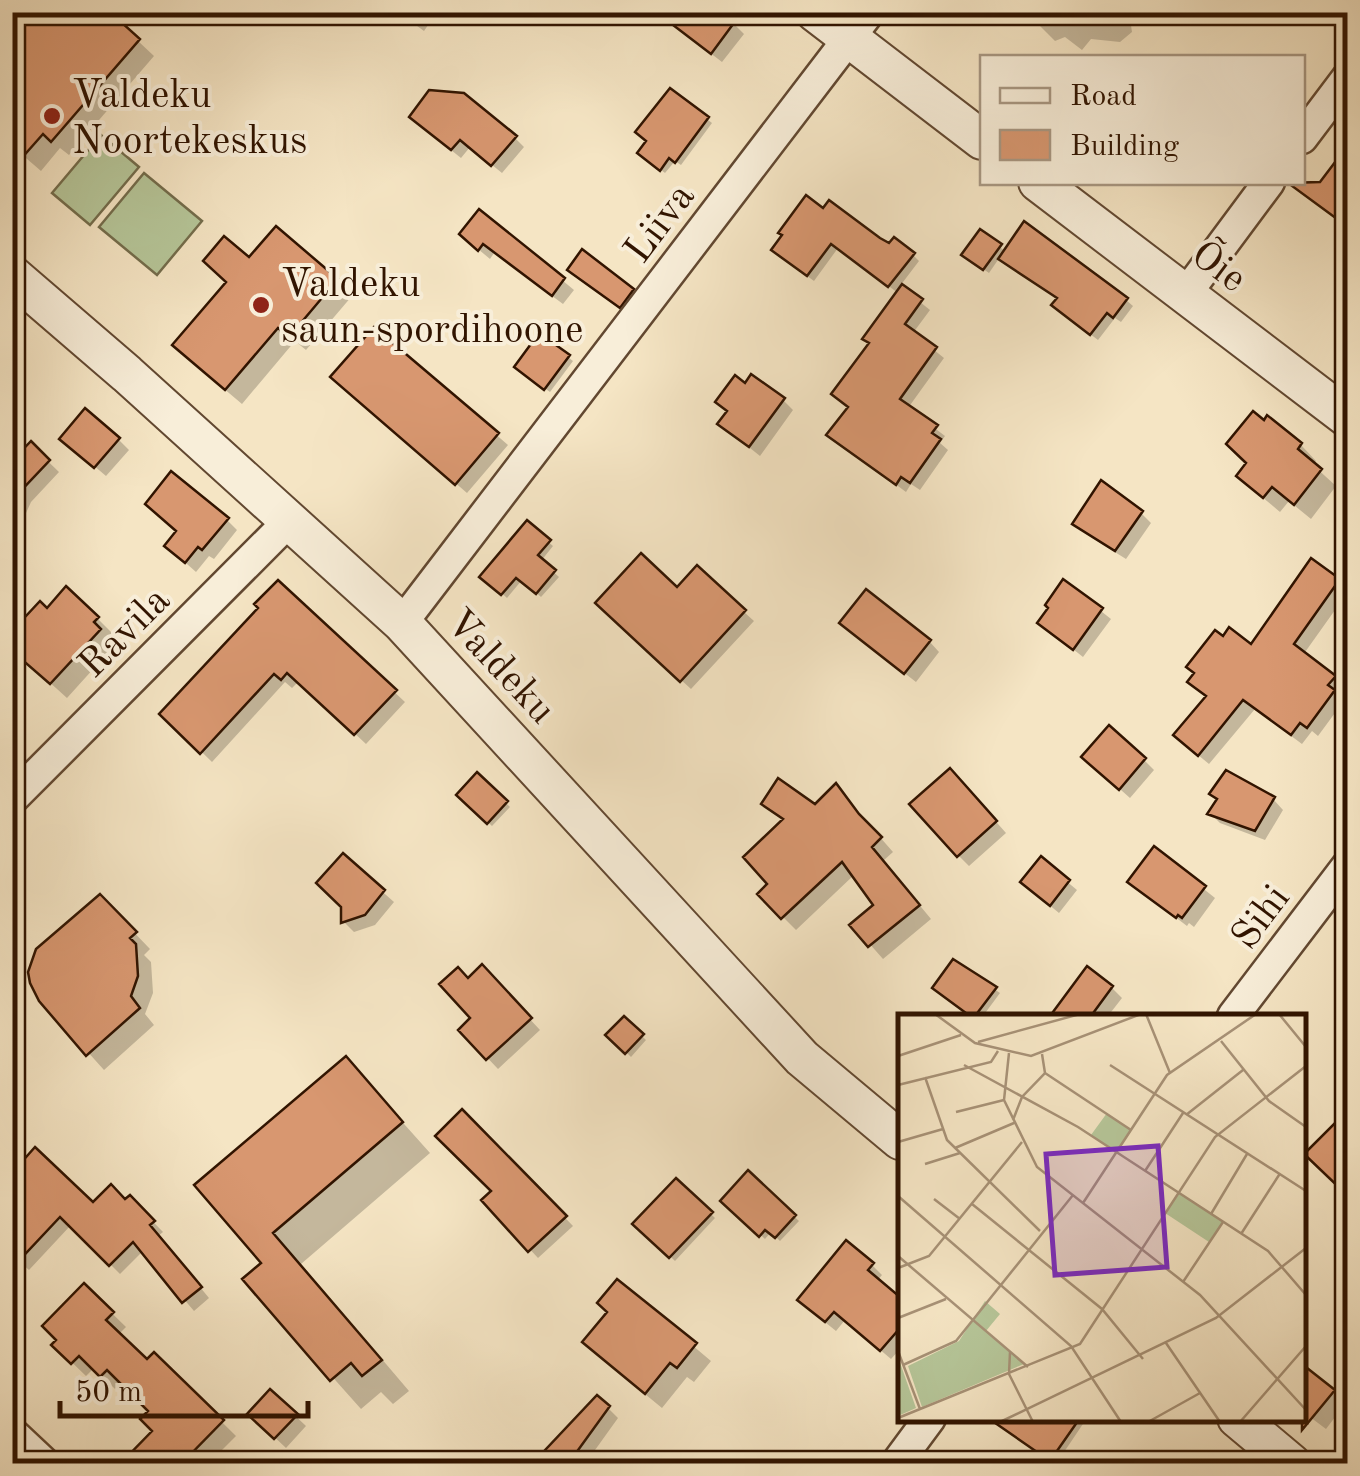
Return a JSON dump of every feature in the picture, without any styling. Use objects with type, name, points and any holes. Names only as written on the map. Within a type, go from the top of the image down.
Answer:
[{"type":"street","points":[[816,12],[859,25],[980,138]]},
{"type":"street","name":"Liiva","points":[[402,623],[859,25]]},
{"type":"street","points":[[1305,134],[1348,77]]},
{"type":"street","name":"Õie","points":[[1042,185],[1348,418]]},
{"type":"street","points":[[1186,295],[1267,185]]},
{"type":"street","name":"Valdeku","points":[[12,275],[402,623],[802,1058],[898,1138]]},
{"type":"street","name":"Ravila","points":[[12,799],[290,520]]},
{"type":"street","name":"Sihi","points":[[1235,1014],[1348,865]]},
{"type":"street","points":[[896,1464],[928,1421]]},
{"type":"street","points":[[1241,1421],[1292,1464]]},
{"type":"street","points":[[12,1433],[45,1464]]},
{"type":"green space","points":[[101,135],[139,167],[90,225],[52,193]]},
{"type":"green space","points":[[144,173],[202,221],[157,275],[99,227]]},
{"type":"building","points":[[12,12],[110,12],[140,39],[51,142],[43,134],[12,169]]},
{"type":"building","points":[[656,12],[742,12],[711,54]]},
{"type":"building","points":[[670,88],[709,117],[675,163],[669,158],[660,171],[637,153],[646,141],[635,132]]},
{"type":"building","points":[[429,90],[464,93],[517,136],[491,166],[460,140],[451,150],[409,117]]},
{"type":"building","points":[[1348,145],[1348,227],[1291,185],[1320,182]]},
{"type":"building","points":[[806,195],[823,208],[829,200],[880,238],[889,243],[894,237],[915,253],[888,287],[831,244],[807,276],[771,250],[782,235],[778,233]]},
{"type":"building","points":[[479,209],[565,278],[552,296],[483,244],[478,251],[459,234]]},
{"type":"building","points":[[1024,221],[1128,298],[1113,318],[1107,313],[1090,335],[1051,305],[1057,298],[998,259]]},
{"type":"building","name":"Valdeku saun-spordihoone","points":[[276,226],[338,279],[289,337],[278,328],[225,390],[172,345],[226,282],[203,261],[224,236],[249,257]]},
{"type":"building","points":[[980,229],[1002,244],[983,270],[961,255]]},
{"type":"building","points":[[582,249],[634,289],[620,308],[567,270]]},
{"type":"building","points":[[902,284],[923,299],[905,324],[937,347],[900,399],[938,425],[932,433],[941,439],[910,483],[901,477],[896,485],[826,435],[848,407],[831,394],[869,343],[862,339]]},
{"type":"building","points":[[374,327],[499,433],[455,485],[330,377]]},
{"type":"building","points":[[539,333],[570,355],[544,390],[514,367]]},
{"type":"building","points":[[751,374],[785,398],[749,447],[717,424],[727,411],[715,402],[735,375],[745,383]]},
{"type":"building","points":[[85,408],[120,438],[94,468],[59,439]]},
{"type":"building","points":[[1253,411],[1264,420],[1267,415],[1302,443],[1298,449],[1322,469],[1294,505],[1272,487],[1263,498],[1236,476],[1246,463],[1226,444]]},
{"type":"building","points":[[31,441],[50,460],[12,500],[12,461]]},
{"type":"building","points":[[171,471],[229,518],[202,550],[198,547],[185,563],[164,546],[176,531],[145,504]]},
{"type":"building","points":[[1101,480],[1143,511],[1115,551],[1072,524]]},
{"type":"building","points":[[527,520],[551,540],[538,555],[556,570],[536,594],[516,578],[501,595],[479,577]]},
{"type":"building","points":[[641,553],[677,587],[697,565],[746,610],[680,682],[595,603]]},
{"type":"building","points":[[1311,558],[1340,579],[1294,644],[1336,676],[1328,685],[1335,690],[1307,728],[1300,723],[1291,735],[1243,700],[1198,756],[1173,735],[1206,696],[1187,682],[1194,673],[1186,667],[1215,630],[1223,636],[1229,627],[1251,644]]},
{"type":"building","points":[[1063,579],[1103,608],[1073,650],[1037,623]]},
{"type":"building","points":[[278,580],[397,690],[354,735],[287,673],[281,680],[274,674],[200,754],[159,714],[258,608],[254,604]]},
{"type":"building","points":[[66,586],[99,617],[94,622],[101,629],[50,684],[12,651],[12,631],[40,601],[47,608]]},
{"type":"building","points":[[866,589],[931,640],[904,674],[839,623]]},
{"type":"building","points":[[1109,725],[1146,758],[1119,790],[1081,757]]},
{"type":"building","points":[[950,768],[997,821],[957,857],[909,804]]},
{"type":"building","points":[[1226,770],[1275,797],[1255,831],[1207,814],[1217,799],[1209,794]]},
{"type":"building","points":[[477,772],[508,801],[487,824],[456,795]]},
{"type":"building","points":[[778,778],[815,804],[836,783],[882,837],[872,847],[920,905],[868,947],[849,925],[873,905],[842,862],[781,919],[757,894],[767,884],[743,857],[783,819],[761,804]]},
{"type":"building","points":[[1154,846],[1206,886],[1182,918],[1176,918],[1127,882]]},
{"type":"building","points":[[343,853],[385,890],[365,915],[341,923],[341,907],[316,883]]},
{"type":"building","points":[[1041,856],[1070,880],[1050,906],[1020,882]]},
{"type":"building","points":[[100,894],[137,932],[130,938],[136,944],[138,976],[131,996],[140,1008],[86,1056],[39,1001],[28,972],[36,949]]},
{"type":"building","points":[[953,959],[997,987],[977,1014],[967,1014],[932,988]]},
{"type":"building","points":[[482,964],[532,1018],[486,1060],[458,1030],[470,1018],[439,984],[458,967],[468,978]]},
{"type":"building","points":[[1087,966],[1113,986],[1092,1014],[1051,1014]]},
{"type":"building","points":[[624,1016],[644,1034],[625,1054],[605,1035]]},
{"type":"building","points":[[346,1056],[403,1122],[273,1233],[382,1360],[362,1376],[351,1363],[330,1381],[242,1279],[261,1263],[194,1185]]},
{"type":"building","points":[[462,1109],[567,1216],[528,1252],[481,1200],[491,1191],[435,1136]]},
{"type":"building","points":[[1348,1110],[1348,1196],[1305,1155]]},
{"type":"building","points":[[35,1147],[93,1202],[111,1184],[125,1199],[130,1195],[155,1221],[150,1225],[202,1287],[182,1303],[133,1242],[109,1266],[60,1217],[12,1268],[12,1173]]},
{"type":"building","points":[[748,1170],[796,1215],[775,1238],[765,1230],[759,1237],[720,1201]]},
{"type":"building","points":[[676,1178],[713,1212],[669,1258],[632,1224]]},
{"type":"building","points":[[846,1240],[874,1263],[868,1270],[898,1295],[898,1330],[880,1351],[834,1312],[825,1322],[797,1300]]},
{"type":"building","points":[[617,1279],[697,1343],[677,1368],[670,1363],[645,1394],[582,1342],[607,1312],[597,1303]]},
{"type":"building","points":[[84,1283],[114,1312],[106,1320],[147,1359],[154,1352],[224,1420],[181,1464],[120,1464],[152,1431],[140,1419],[148,1411],[107,1370],[100,1377],[79,1356],[71,1364],[51,1345],[56,1340],[42,1326]]},
{"type":"building","points":[[1305,1366],[1335,1390],[1302,1430],[1305,1421]]},
{"type":"building","points":[[270,1389],[298,1414],[274,1439],[247,1414]]},
{"type":"building","points":[[597,1395],[610,1406],[568,1464],[532,1464]]},
{"type":"building","points":[[992,1421],[1078,1421],[1050,1461]]},
{"type":"place","name":"Valdeku Noortekeskus","points":[[52,116]]},
{"type":"place","name":"Valdeku saun-spordihoone","points":[[261,305]]}]
